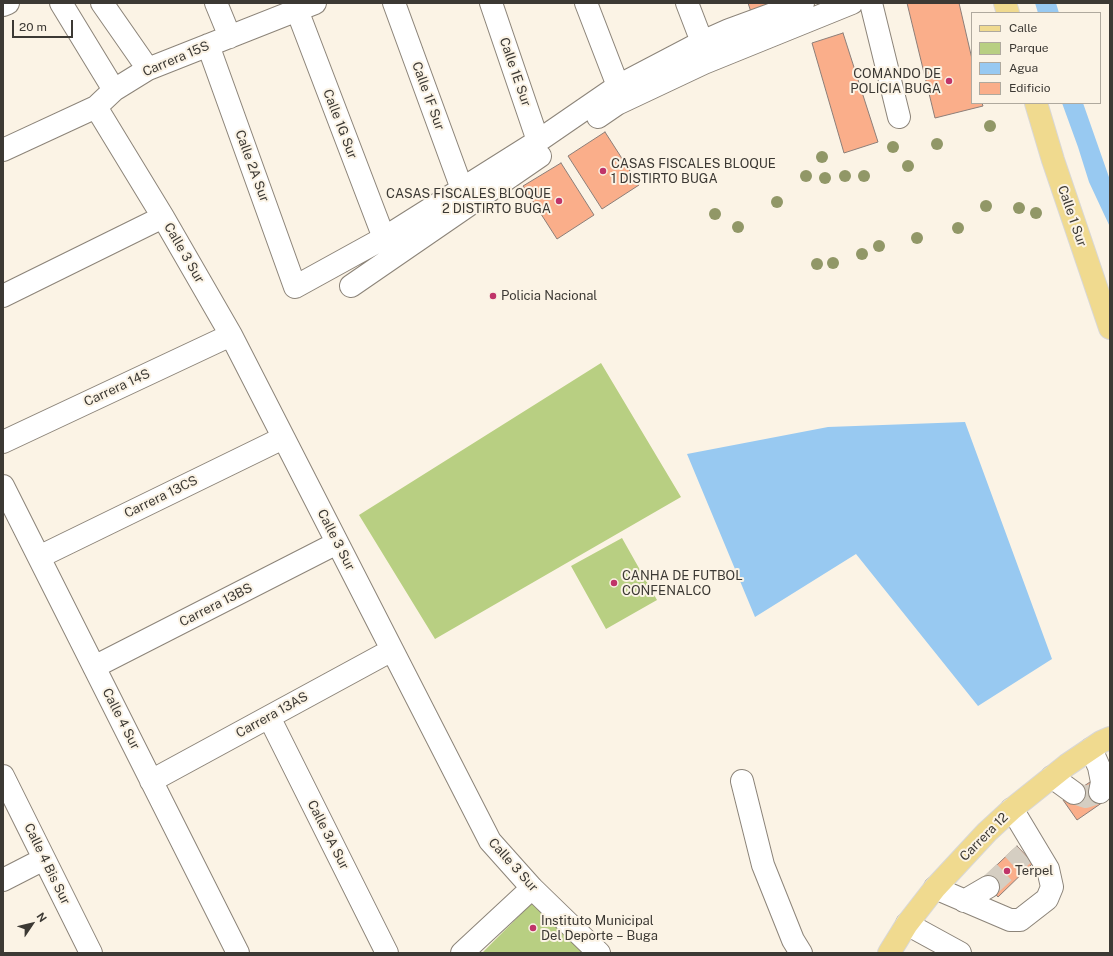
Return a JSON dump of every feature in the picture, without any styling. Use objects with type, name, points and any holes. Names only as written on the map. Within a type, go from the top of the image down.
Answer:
[{"type":"main road","name":"Calle 1 Sur","points":[[1036,104],[1053,160],[1110,328]]},
{"type":"main road","name":"Carrera 12","points":[[889,953],[907,924],[935,888],[987,832],[1012,809],[1052,777],[1103,746]]},
{"type":"street","points":[[3,5],[8,3]]},
{"type":"street","points":[[61,3],[114,90]]},
{"type":"street","points":[[102,3],[148,69]]},
{"type":"street","points":[[216,3],[230,37]]},
{"type":"street","name":"Calle 1F Sur","points":[[394,3],[462,189]]},
{"type":"street","name":"Calle 1E Sur","points":[[491,3],[538,141]]},
{"type":"street","points":[[586,3],[618,86]]},
{"type":"street","points":[[687,3],[702,42]]},
{"type":"street","points":[[350,286],[617,104],[704,63],[852,3]]},
{"type":"street","points":[[871,3],[899,117]]},
{"type":"street","points":[[384,238],[538,141],[618,86],[702,42],[797,4]]},
{"type":"street","name":"Carrera 15S","points":[[3,150],[96,106],[114,90],[148,69],[306,6]]},
{"type":"street","name":"Calle 1G Sur","points":[[306,6],[384,238]]},
{"type":"street","name":"Calle 2A Sur","points":[[208,45],[295,287],[384,238]]},
{"type":"street","name":"Calle 3 Sur","points":[[96,106],[163,217],[231,335],[490,841],[532,888],[599,953]]},
{"type":"street","points":[[3,296],[163,217]]},
{"type":"street","name":"Carrera 14S","points":[[3,442],[231,335]]},
{"type":"street","name":"Carrera 13CS","points":[[39,557],[283,438]]},
{"type":"street","name":"Calle 4 Sur","points":[[3,486],[238,953]]},
{"type":"street","name":"Carrera 13BS","points":[[94,667],[337,543]]},
{"type":"street","name":"Carrera 13AS","points":[[151,781],[392,650]]},
{"type":"street","name":"Calle 3A Sur","points":[[269,717],[387,953]]},
{"type":"street","points":[[1103,746],[1098,767],[1102,782],[1100,792],[1110,788]]},
{"type":"street","name":"Calle 4 Bis Sur","points":[[3,776],[91,953]]},
{"type":"street","points":[[1052,777],[1074,793]]},
{"type":"street","points":[[742,781],[763,865],[793,940],[801,953]]},
{"type":"street","points":[[935,888],[1010,920],[1020,920],[1047,899],[1052,887],[1048,869],[1027,847],[1012,809]]},
{"type":"street","points":[[3,880],[44,859]]},
{"type":"street","points":[[964,901],[988,887]]},
{"type":"street","points":[[462,953],[532,888]]},
{"type":"street","points":[[907,924],[960,953]]},
{"type":"green space","points":[[601,363],[681,497],[435,639],[359,515]]},
{"type":"green space","name":"CANHA DE FUTBOL CONFENALCO","points":[[622,538],[657,600],[606,629],[571,566]]},
{"type":"green space","name":"Instituto Municipal Del Deporte – Buga","points":[[532,903],[584,953],[482,953]]},
{"type":"water","points":[[1035,3],[1056,3],[1059,12],[1038,12]]},
{"type":"water","points":[[1062,104],[1083,104],[1110,180],[1110,227],[1089,182]]},
{"type":"water","points":[[965,422],[1052,659],[978,706],[856,554],[755,617],[687,454],[828,427]]},
{"type":"building","points":[[748,3],[772,3],[751,12]]},
{"type":"building","name":"COMANDO DE POLICIA BUGA","points":[[907,3],[959,3],[971,55],[971,104],[982,104],[983,106],[935,118]]},
{"type":"building","points":[[843,33],[878,142],[844,153],[812,43]]},
{"type":"building","name":"CASAS FISCALES BLOQUE 1 DISTIRTO BUGA","points":[[605,132],[639,185],[602,209],[568,156]]},
{"type":"building","name":"CASAS FISCALES BLOQUE 2 DISTIRTO BUGA","points":[[561,163],[594,215],[557,239],[523,186]]},
{"type":"building","points":[[1093,780],[1106,800],[1077,820],[1063,800]]},
{"type":"building","name":"Terpel","points":[[1017,846],[1033,863],[998,897],[982,879]]},
{"type":"tunnel","points":[[1074,793],[1086,797],[1100,792]]},
{"type":"tunnel","points":[[988,887],[1024,854]]},
{"type":"place","name":"COMANDO DE POLICIA BUGA","points":[[949,81]]},
{"type":"place","name":"CASAS FISCALES BLOQUE 1 DISTIRTO BUGA","points":[[603,171]]},
{"type":"place","name":"CASAS FISCALES BLOQUE 2 DISTIRTO BUGA","points":[[559,201]]},
{"type":"place","name":"Policia Nacional","points":[[493,296]]},
{"type":"place","name":"CANHA DE FUTBOL CONFENALCO","points":[[614,583]]},
{"type":"place","name":"Terpel","points":[[1007,871]]},
{"type":"place","name":"Instituto Municipal Del Deporte – Buga","points":[[533,928]]}]
